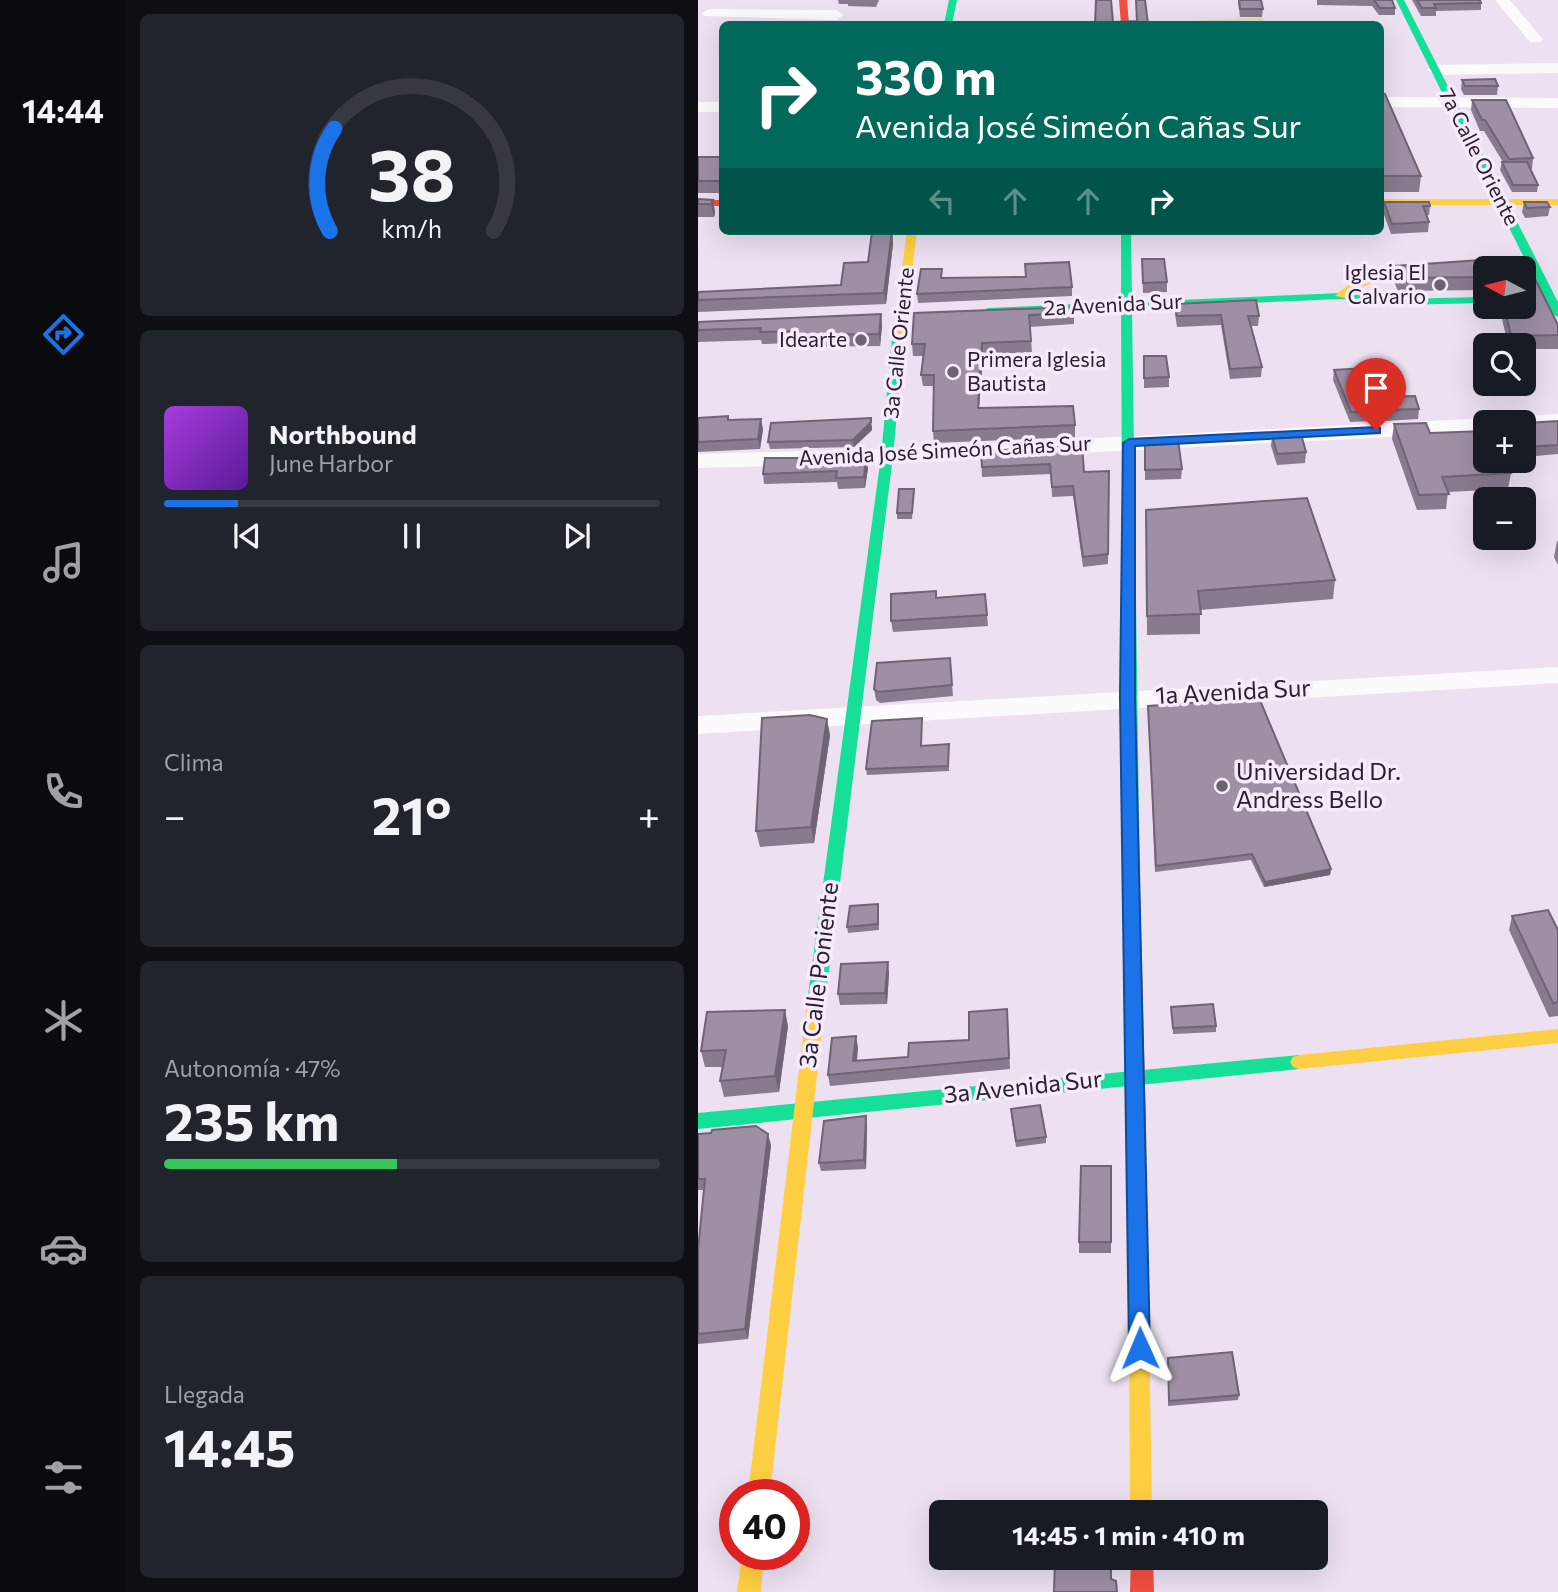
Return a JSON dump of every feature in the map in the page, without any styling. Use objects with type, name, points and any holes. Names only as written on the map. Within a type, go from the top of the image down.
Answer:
[{"type":"street","points":[[949,21],[953,0]]},
{"type":"street","points":[[1123,0],[1125,21]]},
{"type":"street","name":"7a Calle Oriente","points":[[1400,0],[1530,256]]},
{"type":"street","points":[[1502,0],[1535,39]]},
{"type":"street","points":[[698,31],[714,7],[836,15]]},
{"type":"street","points":[[1435,71],[1558,68]]},
{"type":"street","points":[[1384,102],[1558,103]]},
{"type":"street","points":[[698,107],[719,107]]},
{"type":"street","points":[[1384,202],[1558,202]]},
{"type":"street","points":[[698,203],[719,203]]},
{"type":"street","name":"3a Calle Oriente","points":[[887,456],[900,315],[912,235]]},
{"type":"street","points":[[1126,235],[1129,443],[1127,698],[1136,1076],[1141,1500]]},
{"type":"street","points":[[1341,296],[1361,279],[1385,269],[1459,264]]},
{"type":"street","name":"7a Calle Oriente","points":[[1536,269],[1551,303]]},
{"type":"street","name":"2a Avenida Sur","points":[[966,312],[1341,296],[1393,302],[1473,300]]},
{"type":"street","points":[[1536,422],[1558,421]]},
{"type":"street","name":"Avenida José Simeón Cañas Sur","points":[[698,461],[887,456],[1473,426]]},
{"type":"street","name":"3a Calle Poniente","points":[[761,1479],[802,1110],[887,456]]},
{"type":"street","name":"1a Avenida Sur","points":[[698,725],[1558,675]]},
{"type":"street","name":"3a Avenida Sur","points":[[698,1121],[1558,1036]]},
{"type":"street","points":[[749,1592],[751,1570]]},
{"type":"street","points":[[1142,1570],[1142,1592]]},
{"type":"green space","points":[[1262,17],[1264,21],[1194,21]]},
{"type":"building","points":[[1096,0],[1111,0],[1113,21],[1095,21]]},
{"type":"building","points":[[1136,0],[1145,0],[1148,21],[1137,21]]},
{"type":"building","points":[[1239,0],[1261,0],[1263,9],[1240,9]]},
{"type":"building","points":[[1374,0],[1392,0],[1395,8],[1380,8]]},
{"type":"building","points":[[1417,0],[1480,0],[1481,3],[1434,4],[1436,8],[1422,8]]},
{"type":"building","points":[[1495,79],[1498,86],[1465,86],[1462,80]]},
{"type":"building","points":[[1384,94],[1385,94],[1421,176],[1384,176]]},
{"type":"building","points":[[1472,100],[1506,100],[1533,158],[1509,159],[1485,120],[1482,120]]},
{"type":"building","points":[[698,157],[719,157],[719,181],[698,181]]},
{"type":"building","points":[[1502,162],[1527,162],[1538,185],[1513,185]]},
{"type":"building","points":[[698,199],[713,200],[711,204],[698,204]]},
{"type":"building","points":[[1384,202],[1429,202],[1430,206],[1423,206],[1429,222],[1392,224]]},
{"type":"building","points":[[1524,202],[1547,202],[1550,207],[1527,208]]},
{"type":"building","points":[[872,235],[892,235],[884,293],[698,300],[698,292],[841,285],[844,263],[868,262]]},
{"type":"building","points":[[1142,259],[1164,259],[1167,282],[1143,283]]},
{"type":"building","points":[[1473,261],[1473,277],[1399,278],[1395,266]]},
{"type":"building","points":[[1069,262],[1072,287],[917,294],[921,269],[942,269],[941,278],[1026,277],[1025,264]]},
{"type":"building","points":[[1536,281],[1558,325],[1558,335],[1510,333],[1507,319],[1536,319]]},
{"type":"building","points":[[1256,300],[1259,316],[1248,316],[1262,367],[1230,369],[1221,315],[1177,316],[1175,304]]},
{"type":"building","points":[[1073,307],[1074,313],[1029,315],[1031,341],[982,343],[978,408],[1073,406],[1075,425],[933,431],[934,375],[921,375],[925,344],[912,344],[914,313]]},
{"type":"building","points":[[881,314],[879,334],[797,335],[798,331],[760,332],[761,328],[698,330],[698,322]]},
{"type":"building","points":[[1144,356],[1166,356],[1169,377],[1144,378]]},
{"type":"building","points":[[1366,368],[1379,411],[1351,412],[1334,370]]},
{"type":"building","points":[[1415,396],[1419,409],[1387,410],[1382,397]]},
{"type":"building","points":[[728,416],[728,420],[761,419],[758,439],[698,442],[698,418]]},
{"type":"building","points":[[871,418],[871,422],[853,440],[768,442],[771,423]]},
{"type":"building","points":[[1558,421],[1558,445],[1536,446],[1536,422]]},
{"type":"building","points":[[1426,423],[1430,433],[1473,431],[1473,473],[1511,473],[1442,477],[1449,494],[1419,495],[1394,424]]},
{"type":"building","points":[[1301,434],[1306,452],[1277,454],[1272,435]]},
{"type":"building","points":[[1178,440],[1182,469],[1145,470],[1145,442]]},
{"type":"building","points":[[1082,446],[1084,472],[1109,471],[1108,554],[1083,557],[1073,486],[1052,487],[1050,464],[982,467],[981,451]]},
{"type":"building","points":[[765,458],[866,458],[864,477],[836,478],[837,471],[763,474]]},
{"type":"building","points":[[899,489],[914,489],[912,513],[897,513]]},
{"type":"building","points":[[1307,498],[1335,580],[1198,591],[1201,614],[1147,616],[1146,510]]},
{"type":"building","points":[[936,591],[936,598],[985,594],[987,615],[891,621],[891,594]]},
{"type":"building","points":[[950,658],[952,685],[878,692],[874,689],[877,663]]},
{"type":"building","name":"Universidad Dr. Andress Bello","points":[[1259,698],[1331,869],[1265,882],[1252,854],[1156,866],[1148,706]]},
{"type":"building","points":[[810,715],[827,719],[811,827],[756,831],[762,718]]},
{"type":"building","points":[[922,718],[921,746],[949,744],[948,766],[866,769],[872,721]]},
{"type":"building","points":[[878,904],[878,924],[847,927],[850,906]]},
{"type":"building","points":[[1548,910],[1558,930],[1558,1002],[1553,1003],[1512,916]]},
{"type":"building","points":[[888,962],[885,993],[838,994],[841,964]]},
{"type":"building","points":[[1213,1004],[1216,1026],[1173,1028],[1171,1007]]},
{"type":"building","points":[[1007,1009],[1009,1058],[828,1075],[832,1038],[856,1036],[853,1061],[908,1057],[909,1043],[969,1040],[969,1012]]},
{"type":"building","points":[[785,1010],[775,1076],[720,1081],[726,1050],[701,1051],[707,1012]]},
{"type":"building","points":[[1040,1105],[1046,1137],[1016,1141],[1011,1109]]},
{"type":"building","points":[[866,1116],[864,1160],[819,1163],[824,1121]]},
{"type":"building","points":[[756,1126],[768,1134],[745,1329],[698,1334],[698,1250],[705,1179],[698,1179],[698,1134]]},
{"type":"building","points":[[1081,1166],[1111,1166],[1111,1242],[1079,1242]]},
{"type":"building","points":[[1232,1352],[1239,1395],[1169,1401],[1168,1358]]},
{"type":"building","points":[[1055,1570],[1111,1570],[1111,1579],[1116,1581],[1117,1592],[1054,1592]]},
{"type":"traffic: fast","points":[[949,21],[953,0]]},
{"type":"traffic: fast","points":[[1400,0],[1558,314]]},
{"type":"traffic: fast","points":[[1126,235],[1132,889]]},
{"type":"traffic: fast","points":[[988,311],[1341,296],[1393,302],[1473,300]]},
{"type":"traffic: fast","points":[[817,995],[887,456],[898,338]]},
{"type":"traffic: fast","points":[[698,1121],[1299,1062]]},
{"type":"traffic: slow","points":[[1384,202],[1558,202]]},
{"type":"traffic: slow","points":[[898,338],[911,235]]},
{"type":"traffic: slow","points":[[1341,296],[1367,280],[1392,271],[1448,265]]},
{"type":"traffic: slow","points":[[761,1479],[817,995]]},
{"type":"traffic: slow","points":[[1299,1062],[1558,1036]]},
{"type":"traffic: slow","points":[[1137,1129],[1141,1500]]},
{"type":"traffic: slow","points":[[749,1592],[751,1570]]},
{"type":"traffic: jam","points":[[1123,0],[1125,21]]},
{"type":"traffic: jam","points":[[698,203],[719,203]]},
{"type":"traffic: jam","points":[[1132,889],[1137,1129]]},
{"type":"traffic: jam","points":[[1142,1570],[1142,1592]]},
{"type":"place","name":"Iglesia El Calvario","points":[[1440,285]]},
{"type":"place","name":"Idearte","points":[[861,340]]},
{"type":"place","name":"Primera Iglesia Bautista","points":[[953,372]]},
{"type":"place","name":"Universidad Dr. Andress Bello","points":[[1222,786]]},
{"type":"route","points":[[1140,1348],[1127,698],[1129,443],[1376,430]]}]
